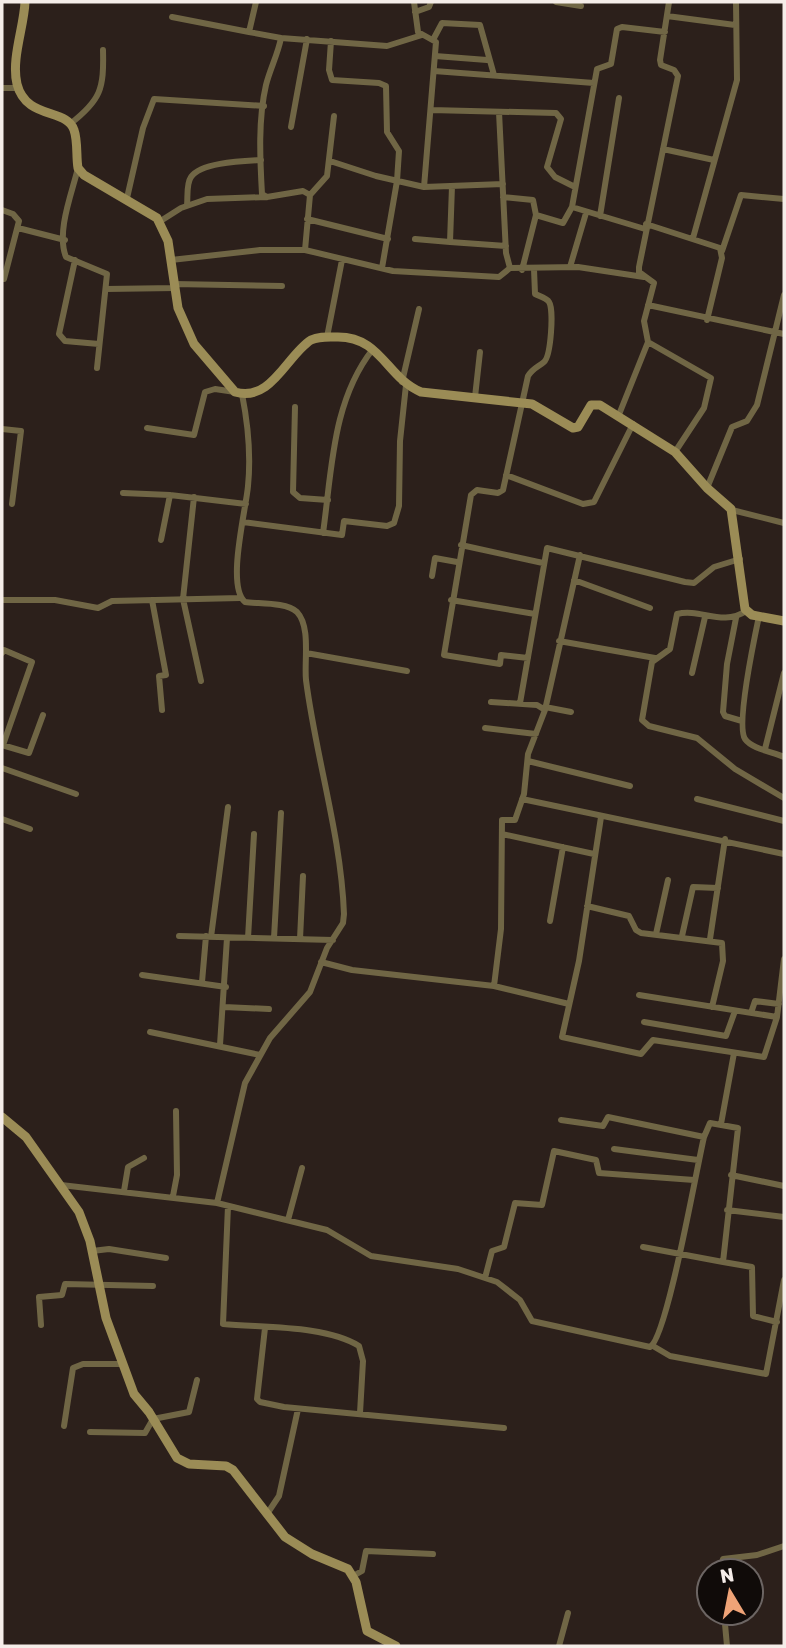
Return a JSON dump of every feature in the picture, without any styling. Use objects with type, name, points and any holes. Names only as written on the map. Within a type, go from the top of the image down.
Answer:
[{"type":"street","points":[[25,2],[16,75],[18,88],[33,109],[70,124],[74,129],[78,168],[65,240],[66,257],[107,275],[97,368]]},
{"type":"street","points":[[250,32],[256,2]]},
{"type":"street","points":[[414,2],[416,26],[422,35]]},
{"type":"street","points":[[415,12],[429,7],[431,2]]},
{"type":"street","points":[[556,2],[581,6]]},
{"type":"street","points":[[618,417],[648,342],[644,321],[654,283],[639,272],[639,267],[678,76],[674,69],[662,65],[669,2]]},
{"type":"street","points":[[693,238],[737,80],[736,2]]},
{"type":"street","points":[[667,16],[735,25]]},
{"type":"street","points":[[173,17],[281,38],[396,46],[422,35],[434,38]]},
{"type":"street","points":[[424,187],[434,71],[434,38],[442,23],[478,24],[486,41],[487,60],[494,75]]},
{"type":"street","points":[[536,215],[563,223],[572,207],[594,83],[599,66],[611,64],[619,28],[665,32]]},
{"type":"street","points":[[267,197],[262,194],[264,106],[267,81],[281,38]]},
{"type":"street","points":[[291,127],[307,39]]},
{"type":"street","points":[[331,41],[331,80],[379,83],[386,86],[387,132],[399,150],[397,181],[382,268]]},
{"type":"street","points":[[70,124],[89,109],[99,96],[103,50]]},
{"type":"street","points":[[435,56],[487,60]]},
{"type":"street","points":[[434,71],[594,83]]},
{"type":"street","points":[[2,88],[18,88]]},
{"type":"street","points":[[600,216],[619,97]]},
{"type":"street","points":[[127,198],[143,128],[154,99],[264,106]]},
{"type":"street","points":[[431,110],[546,111],[560,115],[560,129],[547,167],[555,177],[575,187]]},
{"type":"street","points":[[499,112],[506,246],[510,268]]},
{"type":"street","points":[[305,250],[310,195],[327,176],[334,116]]},
{"type":"street","points":[[663,149],[714,160]]},
{"type":"street","points":[[187,205],[189,184],[195,173],[223,162],[261,160]]},
{"type":"street","points":[[330,161],[424,187],[503,184]]},
{"type":"street","points":[[78,168],[127,198],[159,222],[168,241],[178,308],[194,344],[239,393],[248,440],[246,503],[238,582],[240,598]]},
{"type":"street","points":[[450,242],[452,186]]},
{"type":"street","points":[[159,222],[187,205],[207,199],[267,197],[303,191],[310,195]]},
{"type":"street","points":[[707,320],[721,253],[741,195],[784,200]]},
{"type":"street","points":[[503,197],[533,200],[536,215],[522,270]]},
{"type":"street","points":[[572,207],[586,213],[693,238],[715,245],[721,253]]},
{"type":"street","points":[[2,211],[16,216],[18,228],[4,278]]},
{"type":"street","points":[[570,267],[586,213]]},
{"type":"street","points":[[307,219],[388,239]]},
{"type":"street","points":[[18,228],[65,240]]},
{"type":"street","points":[[415,239],[506,246]]},
{"type":"street","points":[[171,260],[260,250],[305,250],[382,268],[499,277],[510,268],[522,270],[570,267],[650,278]]},
{"type":"street","points":[[75,260],[59,334],[65,341],[99,344]]},
{"type":"street","points":[[327,337],[342,260]]},
{"type":"street","points":[[527,658],[501,655],[500,664],[447,658],[444,655],[457,562],[472,493],[477,490],[501,493],[528,376],[532,369],[544,362],[551,344],[551,306],[547,299],[535,294],[534,269]]},
{"type":"street","points":[[106,289],[282,286]]},
{"type":"street","points":[[707,488],[732,426],[747,421],[757,405],[784,295]]},
{"type":"street","points":[[648,305],[707,320],[784,334]]},
{"type":"street","points":[[243,522],[342,535],[344,522],[387,526],[396,520],[404,384],[419,309]]},
{"type":"street","points":[[147,428],[194,435],[205,392],[215,389],[239,393],[271,383],[304,344],[317,337],[351,337],[373,348],[404,384],[421,392],[532,404],[573,428],[578,427],[594,403],[633,424],[675,452],[707,488],[732,510],[784,523]]},
{"type":"street","points":[[648,342],[711,378],[704,408],[675,452]]},
{"type":"street","points":[[323,533],[339,419],[354,374],[373,348]]},
{"type":"street","points":[[475,397],[480,352]]},
{"type":"street","points":[[295,407],[293,492],[300,499],[328,500]]},
{"type":"street","points":[[506,475],[583,504],[594,502],[633,424]]},
{"type":"street","points":[[2,429],[21,431],[12,504]]},
{"type":"street","points":[[123,493],[246,503]]},
{"type":"street","points":[[161,540],[170,495]]},
{"type":"street","points":[[194,498],[183,599],[201,681]]},
{"type":"street","points":[[732,510],[747,611]]},
{"type":"street","points":[[461,545],[544,563]]},
{"type":"street","points":[[520,703],[548,548],[694,583],[714,567],[740,559]]},
{"type":"street","points":[[494,986],[501,929],[502,820],[515,820],[522,799],[528,761],[545,708],[580,555]]},
{"type":"street","points":[[432,576],[435,558],[457,562]]},
{"type":"street","points":[[573,580],[650,608]]},
{"type":"street","points":[[2,600],[55,600],[98,608],[112,601],[240,598],[245,602],[295,610],[300,617],[306,653],[307,687],[326,782],[343,900],[343,923],[321,962],[310,992],[270,1038],[240,1098],[218,1203]]},
{"type":"street","points":[[152,600],[166,675],[159,676],[162,710]]},
{"type":"street","points":[[451,600],[535,614]]},
{"type":"street","points":[[747,611],[784,621]]},
{"type":"street","points":[[747,611],[736,618],[677,614],[670,649],[652,662],[642,713],[644,724],[697,737],[735,769],[784,798]]},
{"type":"street","points":[[759,616],[742,721],[744,738],[782,756],[784,746]]},
{"type":"street","points":[[692,673],[705,617]]},
{"type":"street","points":[[736,618],[727,664],[723,712],[724,716],[742,721]]},
{"type":"street","points":[[559,641],[655,658]]},
{"type":"street","points":[[2,653],[4,650],[32,662],[2,745],[29,754],[43,715]]},
{"type":"street","points":[[306,653],[361,660],[407,671]]},
{"type":"street","points":[[765,749],[784,673]]},
{"type":"street","points":[[491,702],[537,705],[571,712]]},
{"type":"street","points":[[485,727],[536,734]]},
{"type":"street","points":[[528,761],[630,786]]},
{"type":"street","points":[[2,768],[76,794]]},
{"type":"street","points":[[522,799],[784,853]]},
{"type":"street","points":[[697,799],[784,821]]},
{"type":"street","points":[[202,982],[228,807]]},
{"type":"street","points":[[274,938],[281,813]]},
{"type":"street","points":[[601,817],[563,1038],[641,1054],[651,1040],[734,1053],[766,1055],[777,1017],[784,959]]},
{"type":"street","points":[[2,819],[30,829]]},
{"type":"street","points":[[248,938],[254,834]]},
{"type":"street","points":[[502,834],[594,854]]},
{"type":"street","points":[[710,939],[725,839]]},
{"type":"street","points":[[550,921],[563,847]]},
{"type":"street","points":[[300,939],[303,876]]},
{"type":"street","points":[[656,934],[668,880]]},
{"type":"street","points":[[682,936],[693,887],[718,888]]},
{"type":"street","points":[[587,906],[629,916],[636,930],[719,941],[723,947],[712,1007]]},
{"type":"street","points":[[179,936],[333,940]]},
{"type":"street","points":[[220,1045],[226,987],[227,938]]},
{"type":"street","points":[[321,962],[352,970],[494,986],[569,1004]]},
{"type":"street","points":[[142,975],[226,987]]},
{"type":"street","points":[[639,995],[777,1017]]},
{"type":"street","points":[[751,1013],[755,1001],[779,1004]]},
{"type":"street","points":[[223,1007],[269,1009]]},
{"type":"street","points":[[644,1022],[726,1036],[735,1011]]},
{"type":"street","points":[[150,1032],[260,1055]]},
{"type":"street","points":[[721,1124],[734,1053]]},
{"type":"street","points":[[173,1196],[178,1164],[176,1111]]},
{"type":"street","points":[[2,1116],[26,1137],[79,1212],[92,1251],[97,1284],[121,1364],[134,1394],[177,1458],[189,1464],[226,1466],[233,1470],[285,1537],[299,1548],[342,1565],[353,1576],[367,1631],[394,1646]]},
{"type":"street","points":[[561,1120],[603,1126],[607,1117],[704,1137]]},
{"type":"street","points":[[653,1346],[658,1339],[679,1256],[707,1124],[738,1128],[723,1262]]},
{"type":"street","points":[[614,1149],[698,1160]]},
{"type":"street","points":[[485,1278],[492,1251],[504,1247],[515,1203],[542,1205],[554,1151],[596,1160],[599,1173],[694,1180]]},
{"type":"street","points":[[124,1191],[128,1167],[144,1158]]},
{"type":"street","points":[[288,1220],[302,1168]]},
{"type":"street","points":[[731,1175],[784,1186]]},
{"type":"street","points":[[61,1185],[173,1196],[218,1203],[288,1220],[336,1234],[371,1256],[446,1267],[485,1278],[515,1294],[532,1321],[645,1347],[653,1346],[670,1356],[765,1374],[784,1280]]},
{"type":"street","points":[[228,1206],[223,1324],[322,1333],[340,1336],[359,1346],[363,1361],[360,1413]]},
{"type":"street","points":[[727,1210],[784,1217]]},
{"type":"street","points":[[643,1247],[679,1256],[752,1267],[754,1316],[784,1328]]},
{"type":"street","points":[[92,1251],[109,1249],[166,1258]]},
{"type":"street","points":[[41,1325],[40,1296],[62,1295],[65,1284],[153,1286]]},
{"type":"street","points":[[265,1328],[257,1399],[260,1402],[298,1409],[504,1428]]},
{"type":"street","points":[[64,1426],[72,1371],[76,1366],[121,1364]]},
{"type":"street","points":[[90,1432],[145,1433],[153,1419],[188,1412],[197,1380]]},
{"type":"street","points":[[267,1514],[279,1496],[298,1409]]},
{"type":"street","points":[[740,1557],[757,1555],[784,1546]]},
{"type":"street","points":[[353,1576],[362,1571],[366,1551],[433,1554]]},
{"type":"street","points":[[559,1646],[568,1613]]},
{"type":"street","points":[[725,1627],[727,1646]]}]
